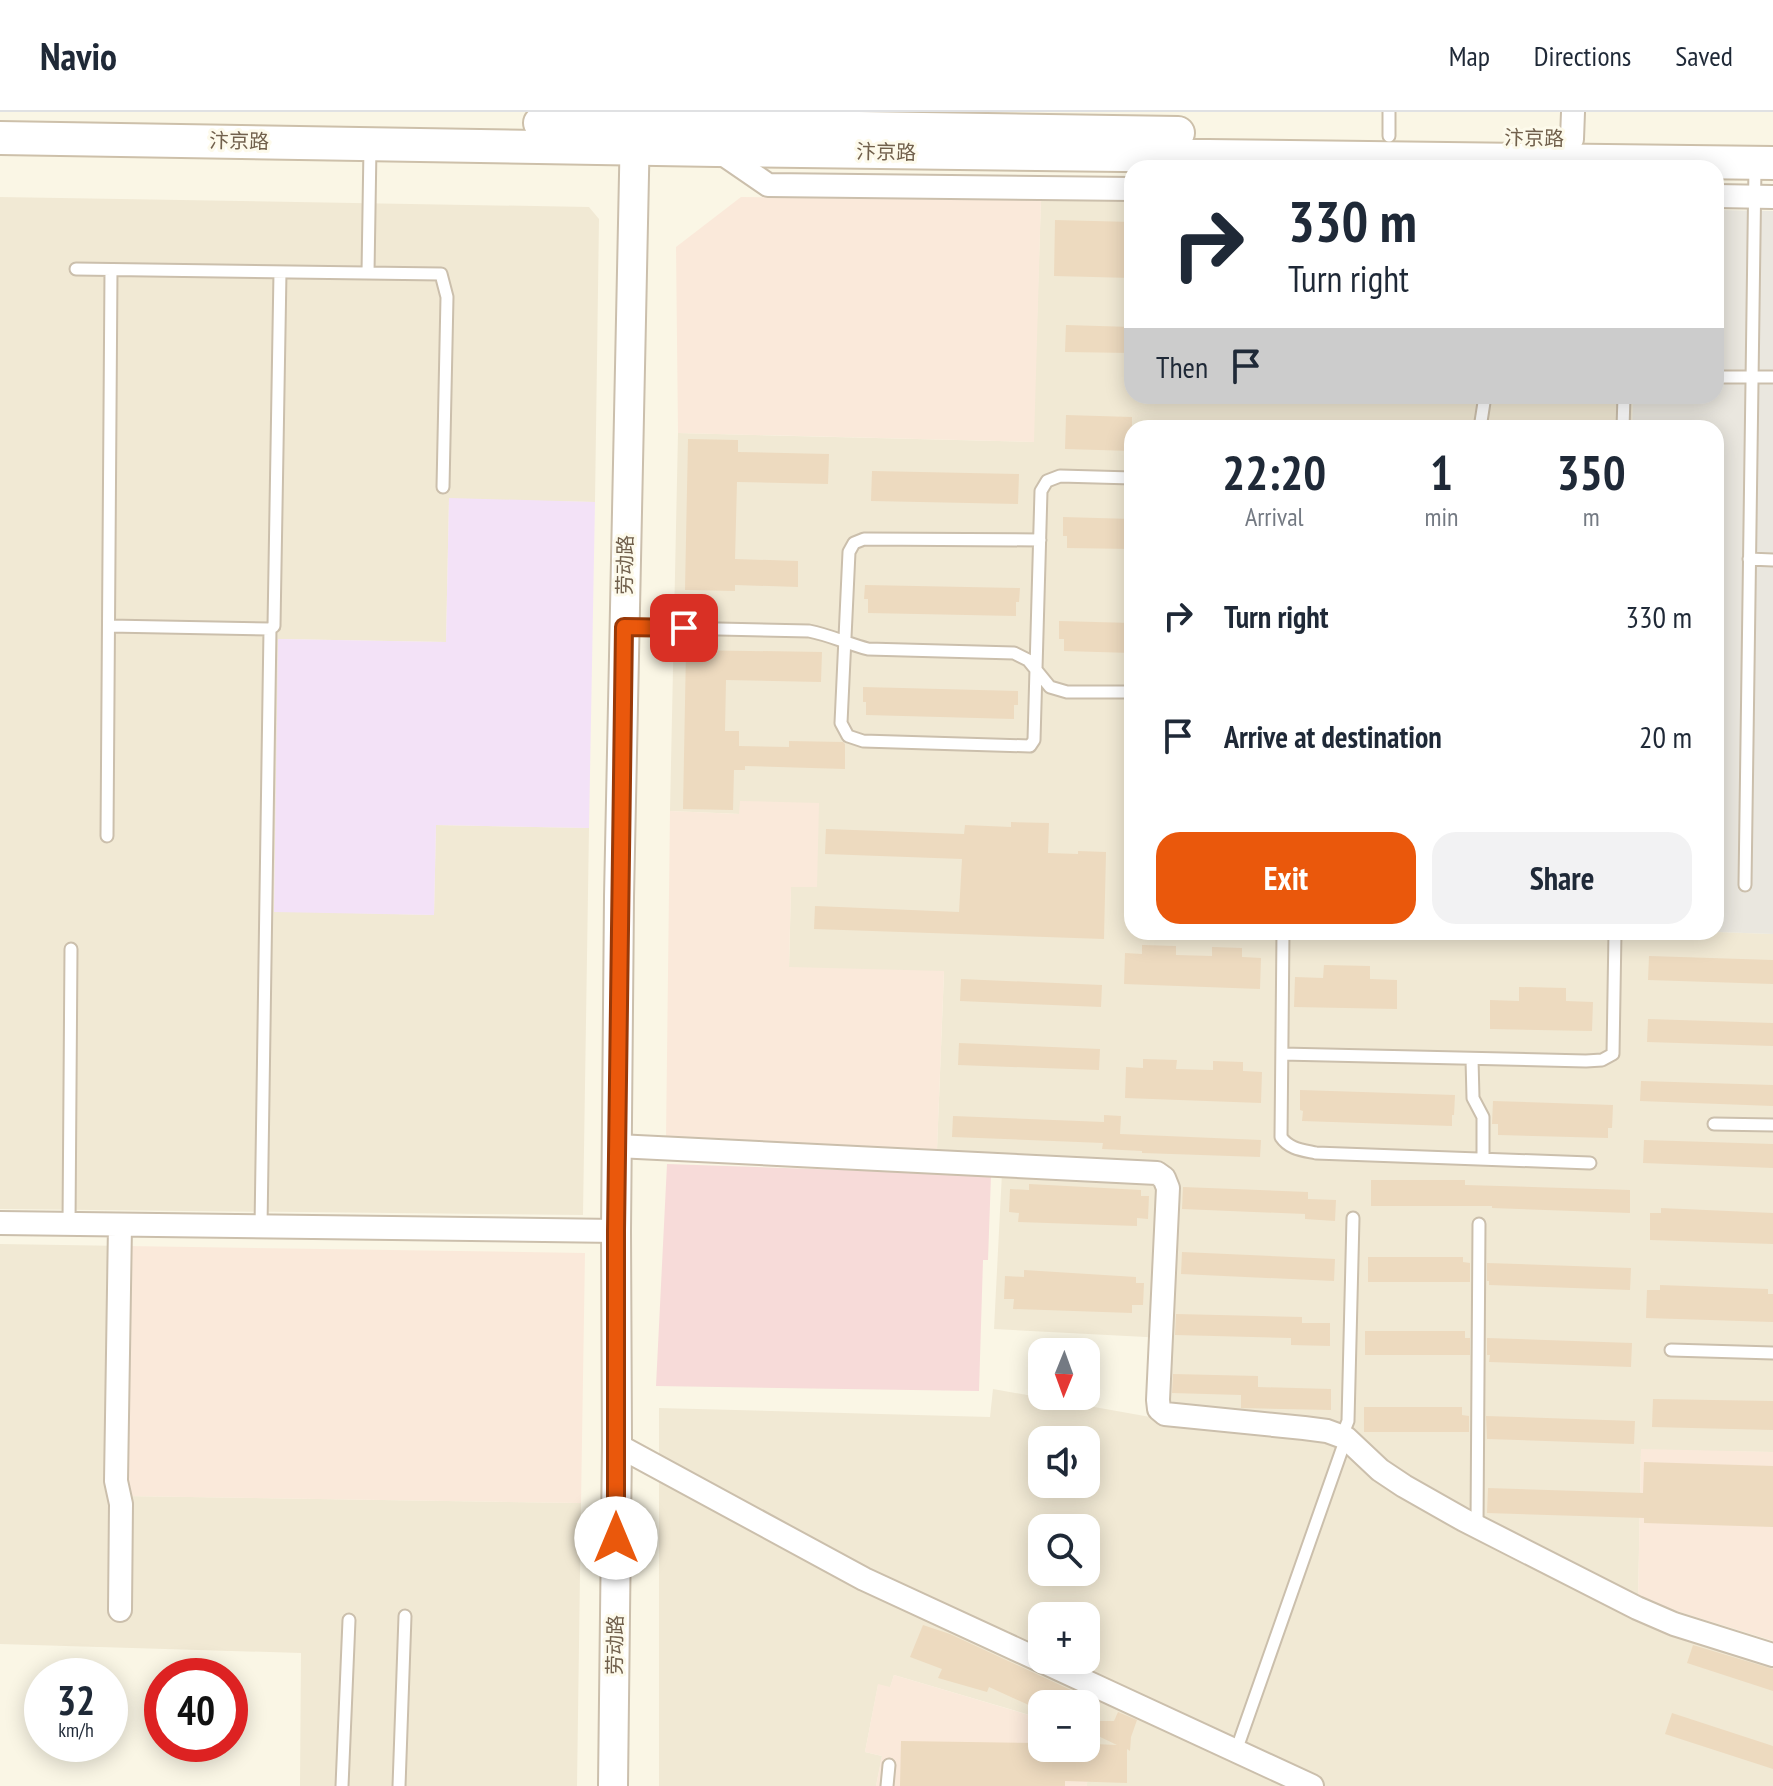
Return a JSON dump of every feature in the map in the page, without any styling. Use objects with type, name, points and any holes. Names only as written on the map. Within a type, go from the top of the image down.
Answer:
[{"type":"main road","name":"汴京路","points":[[0,117],[635,128],[1159,122],[1573,125],[1767,156]]},
{"type":"main road","name":"汴京路","points":[[0,138],[370,143],[635,128],[716,150],[1767,156]]},
{"type":"street","name":"劳动路","points":[[613,1786],[617,1146],[635,128]]},
{"type":"street","points":[[716,150],[768,185],[1124,189]]},
{"type":"street","points":[[1724,196],[1764,197]]},
{"type":"street","points":[[617,1146],[1157,1173],[1164,1178],[1168,1188],[1159,1409],[1165,1414],[1304,1428],[1344,1437],[1380,1470],[1477,1527],[1637,1608],[1674,1624],[1773,1655]]},
{"type":"street","points":[[0,1223],[616,1231]]},
{"type":"street","points":[[120,1225],[116,1481],[121,1504],[120,1610]]},
{"type":"street","points":[[617,1445],[864,1579],[1312,1786]]},
{"type":"lane","points":[[368,273],[370,143]]},
{"type":"lane","points":[[1745,885],[1752,377],[1767,156]]},
{"type":"lane","points":[[76,269],[441,274],[447,297],[443,487]]},
{"type":"lane","points":[[107,836],[111,270]]},
{"type":"lane","points":[[261,1227],[270,629],[274,626],[280,272]]},
{"type":"lane","points":[[1724,377],[1773,377]]},
{"type":"lane","points":[[1040,540],[864,539],[854,543],[849,552],[841,723],[848,736],[863,741],[1030,746],[1034,740],[1040,540],[1041,491],[1047,481],[1060,476],[1124,478]]},
{"type":"lane","points":[[1749,559],[1773,560]]},
{"type":"lane","points":[[109,626],[270,629]]},
{"type":"lane","points":[[624,627],[809,631],[868,649],[1014,653],[1028,660],[1050,687],[1067,692],[1124,692]]},
{"type":"lane","points":[[1283,940],[1281,1137],[1286,1144],[1316,1153],[1590,1163]]},
{"type":"lane","points":[[1282,1054],[1602,1060],[1613,1054],[1615,940]]},
{"type":"lane","points":[[69,1224],[71,949]]},
{"type":"lane","points":[[1472,1059],[1473,1098],[1483,1117],[1483,1159]]},
{"type":"lane","points":[[1714,1124],[1773,1125]]},
{"type":"lane","points":[[1236,1751],[1348,1421],[1353,1218]]},
{"type":"lane","points":[[1477,1527],[1479,1224]]},
{"type":"lane","points":[[1671,1350],[1773,1353]]},
{"type":"lane","points":[[399,1786],[405,1616]]},
{"type":"lane","points":[[342,1786],[349,1620]]},
{"type":"lane","points":[[887,1786],[889,1765]]},
{"type":"shaded area","points":[[0,197],[589,207],[599,219],[595,502],[449,499],[446,642],[279,639],[274,911],[434,915],[436,825],[589,828],[583,1215],[0,1209]]},
{"type":"shaded area","points":[[741,197],[1041,199],[1034,442],[678,433],[676,247]]},
{"type":"shaded area","points":[[1041,199],[1124,201],[1124,404],[1633,404],[1632,420],[1124,420],[1124,940],[1724,940],[1724,932],[1773,934],[1773,1452],[1641,1450],[1638,1599],[1434,1493],[1379,1459],[1360,1441],[1175,1409],[1162,1400],[1165,1338],[994,1329],[1003,1153],[937,1150],[944,972],[789,968],[791,887],[816,887],[741,801],[740,814],[670,811],[678,433],[1033,442]]},
{"type":"shaded area","points":[[1724,210],[1773,211],[1773,934],[1724,932],[1724,420],[1632,420],[1633,404],[1724,404]]},
{"type":"shaded area","points":[[449,498],[595,502],[589,828],[436,825],[434,915],[274,912],[278,639],[446,642]]},
{"type":"shaded area","points":[[740,801],[819,803],[817,887],[791,887],[789,967],[944,971],[937,1150],[666,1138],[670,811],[739,814]]},
{"type":"shaded area","points":[[667,1164],[991,1175],[988,1260],[983,1260],[979,1391],[656,1386]]},
{"type":"shaded area","points":[[0,1244],[126,1246],[123,1496],[581,1503],[577,1786],[300,1786],[301,1653],[0,1644]]},
{"type":"shaded area","points":[[126,1246],[585,1253],[581,1503],[122,1496]]},
{"type":"shaded area","points":[[993,1389],[1028,1395],[1028,1410],[1100,1408],[1167,1420],[1332,1441],[1376,1478],[1773,1663],[1773,1786],[1087,1786],[1088,1762],[1100,1762],[1100,1690],[1028,1690],[1028,1715],[894,1675],[890,1688],[878,1685],[865,1752],[882,1756],[876,1786],[659,1786],[659,1408],[990,1417]]},
{"type":"shaded area","points":[[1641,1449],[1773,1452],[1773,1641],[1638,1599]]},
{"type":"shaded area","points":[[894,1675],[1028,1715],[1028,1762],[1088,1762],[1087,1786],[876,1786],[882,1756],[865,1752],[878,1684],[890,1687]]},
{"type":"building","points":[[1055,220],[1124,222],[1124,278],[1054,276]]},
{"type":"building","points":[[1066,325],[1124,327],[1124,353],[1065,352]]},
{"type":"building","points":[[1066,415],[1132,417],[1132,420],[1124,420],[1124,451],[1065,449]]},
{"type":"building","points":[[688,439],[738,440],[738,452],[829,454],[828,484],[737,482],[735,559],[798,561],[798,587],[735,585],[735,591],[685,590]]},
{"type":"building","points":[[872,471],[1019,474],[1018,504],[871,501]]},
{"type":"building","points":[[1063,517],[1124,519],[1124,549],[1067,548],[1067,536],[1063,536]]},
{"type":"building","points":[[865,585],[1020,588],[1016,616],[868,613],[868,599],[864,599]]},
{"type":"building","points":[[1059,621],[1124,623],[1124,653],[1064,651],[1064,639],[1059,639]]},
{"type":"building","points":[[686,650],[822,652],[821,682],[726,680],[725,731],[739,731],[739,746],[789,747],[789,741],[843,742],[845,769],[745,766],[745,770],[734,770],[733,810],[683,809]]},
{"type":"building","points":[[863,687],[1018,691],[1018,705],[1014,705],[1014,719],[866,715]]},
{"type":"building","points":[[1011,822],[1049,823],[1048,853],[1106,852],[1104,939],[814,929],[815,906],[959,912],[962,859],[825,854],[826,829],[964,834],[965,825],[1011,827]]},
{"type":"building","points":[[1142,945],[1176,946],[1176,955],[1212,956],[1212,947],[1242,948],[1242,957],[1261,958],[1260,989],[1124,984],[1125,953],[1142,954]]},
{"type":"building","points":[[1649,956],[1773,960],[1773,984],[1648,980]]},
{"type":"building","points":[[1324,965],[1370,966],[1370,979],[1397,980],[1397,1009],[1294,1007],[1295,977],[1323,978]]},
{"type":"building","points":[[961,979],[1102,985],[1101,1007],[960,1001]]},
{"type":"building","points":[[1519,987],[1566,988],[1566,1001],[1593,1002],[1592,1031],[1490,1029],[1490,1000],[1519,1001]]},
{"type":"building","points":[[1648,1019],[1773,1023],[1773,1046],[1647,1042]]},
{"type":"building","points":[[959,1043],[1100,1049],[1099,1070],[958,1065]]},
{"type":"building","points":[[1143,1059],[1177,1060],[1176,1069],[1213,1070],[1213,1061],[1243,1062],[1243,1071],[1262,1072],[1261,1103],[1125,1098],[1126,1067],[1143,1068]]},
{"type":"building","points":[[1641,1081],[1773,1085],[1773,1106],[1640,1101]]},
{"type":"building","points":[[1300,1090],[1455,1095],[1452,1126],[1302,1121]]},
{"type":"building","points":[[1493,1101],[1613,1105],[1612,1128],[1608,1128],[1608,1138],[1498,1135],[1498,1124],[1492,1124]]},
{"type":"building","points":[[1104,1115],[1121,1116],[1120,1134],[1261,1140],[1260,1157],[1142,1153],[1102,1149],[1103,1143],[952,1137],[953,1116],[1104,1122]]},
{"type":"building","points":[[1644,1140],[1773,1144],[1773,1168],[1643,1163]]},
{"type":"building","points":[[1371,1180],[1465,1180],[1465,1185],[1630,1190],[1630,1213],[1492,1206],[1371,1206]]},
{"type":"building","points":[[1029,1184],[1141,1190],[1141,1196],[1149,1196],[1148,1219],[1137,1218],[1137,1226],[1018,1222],[1019,1213],[1009,1212],[1010,1189],[1029,1190]]},
{"type":"building","points":[[1183,1187],[1308,1192],[1308,1199],[1336,1200],[1335,1221],[1305,1219],[1305,1214],[1182,1209]]},
{"type":"building","points":[[1661,1208],[1773,1213],[1773,1244],[1650,1240],[1650,1213],[1661,1213]]},
{"type":"building","points":[[1182,1252],[1335,1259],[1334,1281],[1181,1274]]},
{"type":"building","points":[[1368,1257],[1463,1257],[1463,1262],[1470,1263],[1470,1282],[1368,1282]]},
{"type":"building","points":[[1487,1263],[1631,1268],[1630,1290],[1489,1285]]},
{"type":"building","points":[[1024,1270],[1136,1277],[1136,1283],[1144,1283],[1143,1305],[1132,1305],[1132,1313],[1013,1309],[1014,1299],[1004,1299],[1005,1276],[1024,1277]]},
{"type":"building","points":[[1660,1285],[1768,1289],[1768,1294],[1773,1294],[1773,1322],[1646,1318],[1647,1290],[1660,1290]]},
{"type":"building","points":[[1176,1314],[1302,1317],[1302,1323],[1330,1323],[1330,1346],[1291,1345],[1291,1338],[1175,1335]]},
{"type":"building","points":[[1365,1331],[1465,1331],[1465,1338],[1470,1338],[1470,1355],[1365,1355]]},
{"type":"building","points":[[1487,1338],[1632,1343],[1631,1367],[1489,1362]]},
{"type":"building","points":[[1173,1374],[1258,1376],[1258,1387],[1331,1389],[1331,1410],[1241,1408],[1241,1395],[1172,1393]]},
{"type":"building","points":[[1653,1399],[1773,1401],[1773,1430],[1652,1427]]},
{"type":"building","points":[[1364,1407],[1462,1407],[1462,1415],[1469,1416],[1469,1432],[1364,1432]]},
{"type":"building","points":[[1486,1416],[1635,1421],[1634,1444],[1487,1439]]},
{"type":"building","points":[[1644,1462],[1773,1466],[1773,1527],[1644,1523],[1644,1518],[1487,1513],[1488,1488],[1643,1493]]},
{"type":"building","points":[[923,1625],[950,1634],[1028,1670],[1028,1674],[1036,1674],[1071,1690],[1028,1690],[1028,1705],[989,1687],[987,1692],[938,1678],[942,1669],[910,1657]]},
{"type":"building","points":[[1693,1645],[1773,1669],[1773,1691],[1687,1663]]},
{"type":"building","points":[[1118,1712],[1137,1720],[1130,1751],[1127,1749],[1127,1783],[1065,1781],[1065,1786],[900,1786],[901,1741],[1028,1743],[1028,1762],[1100,1762],[1100,1744],[1117,1745],[1100,1737],[1100,1721],[1114,1721]]},
{"type":"building","points":[[1672,1713],[1773,1746],[1773,1769],[1665,1734]]},
{"type":"route","points":[[616,1538],[616,1231],[624,627],[684,628]]}]
